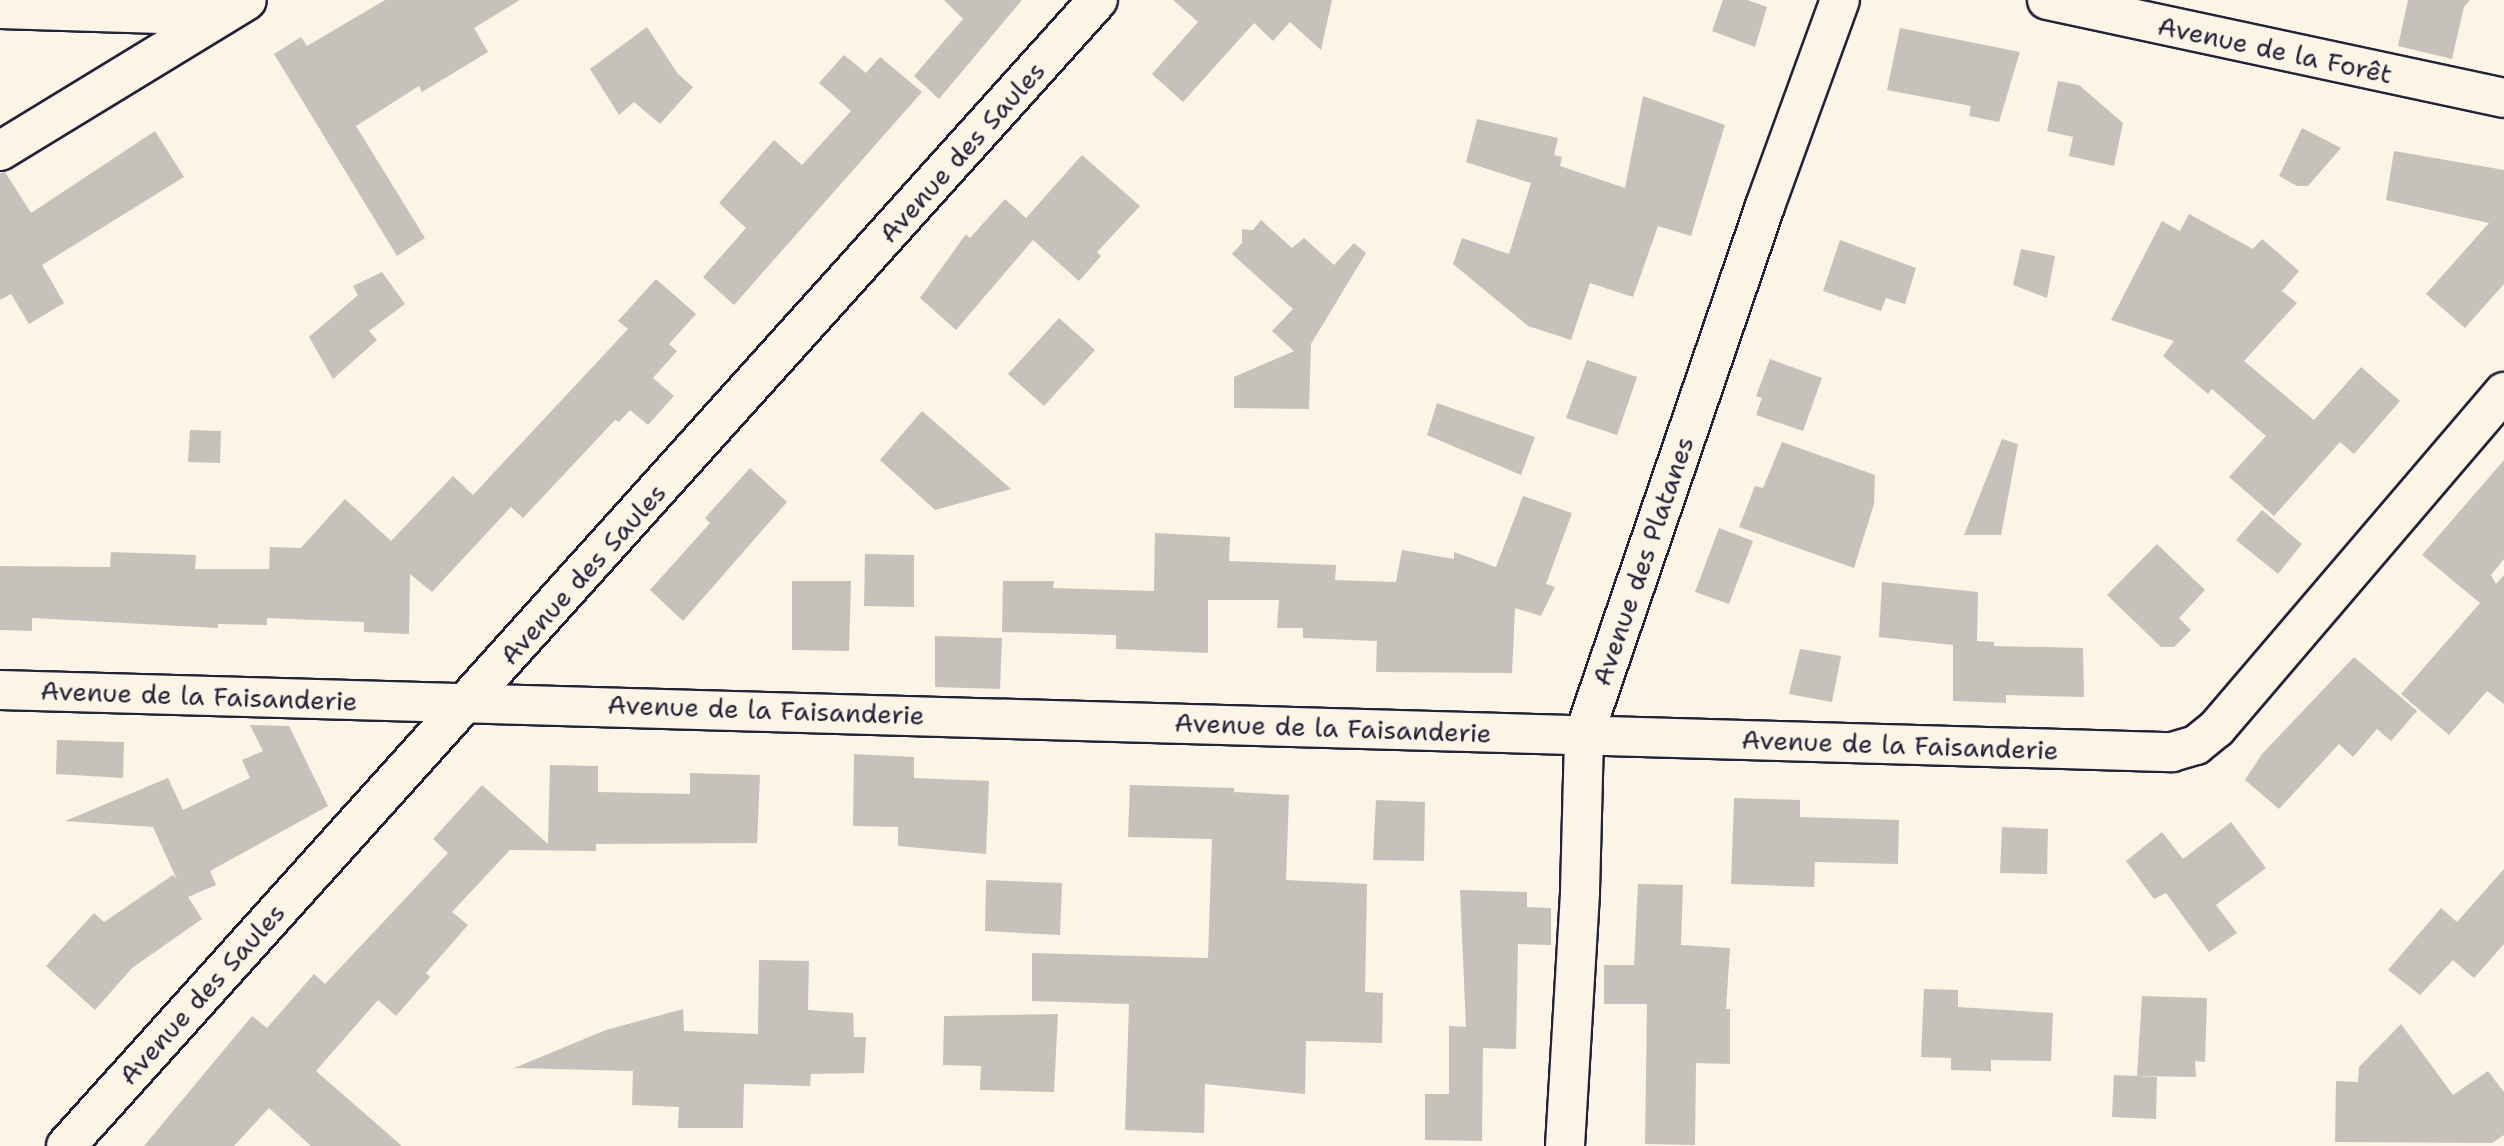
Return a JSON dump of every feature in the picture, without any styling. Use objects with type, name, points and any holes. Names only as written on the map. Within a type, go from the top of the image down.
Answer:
[{"type":"street","name":"Avenue des Saules","points":[[66,1146],[428,740],[470,701],[1098,0]]},
{"type":"street","name":"Avenue des Platanes","points":[[1564,1146],[1580,891],[1584,735],[1765,206],[1840,0]]},
{"type":"street","name":"Avenue de la Forêt","points":[[2047,0],[2148,11],[2504,97]]},
{"type":"street","points":[[0,9],[232,8]]},
{"type":"street","points":[[0,151],[232,8]]},
{"type":"street","name":"Avenue de la Faisanderie","points":[[0,690],[470,701],[2172,752],[2196,745],[2260,679],[2504,392]]},
{"type":"building","points":[[385,0],[520,0],[474,28],[488,52],[422,92],[419,86],[356,126],[425,238],[397,256],[274,54],[301,37],[307,46]]},
{"type":"building","points":[[944,0],[1022,0],[939,99],[914,76],[963,19]]},
{"type":"building","points":[[1173,0],[1332,0],[1321,50],[1290,22],[1273,41],[1254,23],[1183,102],[1152,74],[1198,22]]},
{"type":"building","points":[[1723,0],[1747,0],[1767,7],[1755,47],[1712,31]]},
{"type":"building","points":[[2408,0],[2470,0],[2464,7],[2452,59],[2398,46]]},
{"type":"building","points":[[647,27],[678,74],[693,87],[660,124],[634,102],[619,115],[590,69]]},
{"type":"building","points":[[1900,28],[2020,52],[1999,122],[1969,116],[1971,106],[1887,90]]},
{"type":"building","points":[[844,55],[866,73],[880,57],[922,92],[734,305],[703,277],[746,228],[719,203],[774,140],[802,165],[851,111],[819,83]]},
{"type":"building","points":[[2058,81],[2079,85],[2123,123],[2114,166],[2069,156],[2073,137],[2047,131]]},
{"type":"building","points":[[1643,96],[1725,125],[1691,236],[1658,226],[1633,297],[1590,283],[1571,340],[1528,326],[1453,264],[1462,238],[1509,254],[1531,183],[1466,162],[1477,119],[1558,138],[1554,155],[1562,157],[1560,166],[1625,188]]},
{"type":"building","points":[[2302,128],[2341,148],[2308,186],[2297,186],[2279,176]]},
{"type":"building","points":[[155,131],[184,177],[42,265],[64,303],[29,324],[11,294],[0,300],[0,173],[5,172],[31,213]]},
{"type":"building","points":[[2394,151],[2504,170],[2504,284],[2465,328],[2426,294],[2489,223],[2386,200]]},
{"type":"building","points":[[1082,155],[1140,206],[1097,252],[1101,256],[1079,281],[1033,240],[956,330],[920,298],[966,234],[970,238],[1005,199],[1026,218]]},
{"type":"building","points":[[2189,214],[2253,249],[2262,239],[2299,271],[2282,291],[2297,303],[2244,361],[2314,420],[2361,367],[2400,401],[2354,454],[2340,442],[2274,516],[2229,477],[2266,436],[2212,389],[2208,394],[2163,356],[2174,341],[2111,320],[2162,221],[2180,231]]},
{"type":"building","points":[[1261,220],[1292,248],[1304,238],[1334,265],[1354,243],[1366,253],[1311,344],[1309,409],[1234,408],[1234,377],[1294,351],[1272,331],[1293,309],[1232,254],[1242,243],[1242,229],[1253,230]]},
{"type":"building","points":[[1840,240],[1916,268],[1905,304],[1886,298],[1881,311],[1823,291]]},
{"type":"building","points":[[2021,249],[2055,256],[2047,298],[2013,285]]},
{"type":"building","points":[[382,272],[405,304],[369,331],[377,340],[333,379],[309,337],[358,295],[353,286]]},
{"type":"building","points":[[656,279],[696,314],[669,344],[677,351],[653,378],[674,396],[648,425],[630,410],[619,422],[615,420],[523,518],[511,507],[432,592],[410,574],[409,634],[364,632],[364,622],[267,618],[267,625],[218,624],[218,628],[32,618],[32,631],[0,630],[0,566],[110,567],[111,552],[196,555],[195,569],[269,569],[270,547],[301,548],[345,499],[391,541],[453,476],[473,495],[628,329],[618,321]]},
{"type":"building","points":[[1059,318],[1095,350],[1044,406],[1008,374]]},
{"type":"building","points":[[1770,359],[1822,378],[1803,431],[1756,415],[1762,398],[1756,396]]},
{"type":"building","points":[[1587,360],[1637,377],[1617,435],[1566,418]]},
{"type":"building","points":[[1437,403],[1535,437],[1521,475],[1427,435]]},
{"type":"building","points":[[922,411],[1011,489],[935,510],[880,460]]},
{"type":"building","points":[[190,430],[221,431],[220,463],[188,462]]},
{"type":"building","points":[[2002,439],[2018,444],[2001,535],[1964,535]]},
{"type":"building","points":[[1782,442],[1875,475],[1874,504],[1854,568],[1739,527],[1755,486],[1763,488]]},
{"type":"building","points":[[2504,460],[2504,559],[2491,575],[2496,584],[2504,575],[2504,704],[2487,691],[2449,735],[2401,694],[2480,603],[2422,555]]},
{"type":"building","points":[[750,468],[787,502],[683,621],[650,590],[710,523],[705,518]]},
{"type":"building","points":[[1523,496],[1572,513],[1546,584],[1555,587],[1541,616],[1515,608],[1512,673],[1376,672],[1377,641],[1303,638],[1303,628],[1277,628],[1279,600],[1208,600],[1208,653],[1116,649],[1116,635],[1002,632],[1003,581],[1054,581],[1053,588],[1154,591],[1155,533],[1230,537],[1229,561],[1336,565],[1335,580],[1396,582],[1402,550],[1454,559],[1454,552],[1496,567]]},
{"type":"building","points":[[2262,510],[2302,544],[2278,574],[2236,540]]},
{"type":"building","points":[[1719,528],[1753,541],[1729,604],[1695,592]]},
{"type":"building","points":[[2157,544],[2205,590],[2179,618],[2191,630],[2174,647],[2161,647],[2107,595]]},
{"type":"building","points":[[865,554],[914,555],[914,607],[864,606]]},
{"type":"building","points":[[792,581],[851,581],[849,651],[792,650]]},
{"type":"building","points":[[1882,582],[1978,592],[1977,641],[1994,642],[1994,646],[2083,648],[2084,697],[2006,695],[2006,703],[1953,701],[1953,645],[1879,637]]},
{"type":"building","points":[[935,636],[1002,638],[1000,689],[935,687]]},
{"type":"building","points":[[1800,649],[1841,656],[1832,702],[1789,694]]},
{"type":"building","points":[[2354,657],[2417,711],[2391,741],[2377,729],[2353,757],[2339,744],[2279,809],[2245,780],[2262,754]]},
{"type":"building","points":[[250,725],[289,726],[328,806],[210,871],[216,885],[188,897],[202,919],[132,968],[95,1010],[46,966],[94,913],[104,922],[173,875],[177,880],[153,827],[65,821],[168,778],[183,810],[250,778],[242,760],[263,751]]},
{"type":"building","points":[[57,740],[124,742],[123,778],[56,774]]},
{"type":"building","points":[[854,754],[914,757],[914,778],[989,781],[986,854],[898,846],[898,827],[853,826]]},
{"type":"building","points":[[550,765],[598,766],[598,792],[690,794],[690,773],[760,775],[757,843],[596,844],[596,851],[510,850],[452,912],[468,925],[426,973],[430,977],[396,1016],[378,1000],[316,1071],[402,1146],[311,1146],[269,1108],[234,1146],[144,1146],[252,1016],[267,1028],[314,974],[325,984],[448,853],[433,839],[482,785],[548,844]]},
{"type":"building","points":[[1130,785],[1234,788],[1234,792],[1289,795],[1286,880],[1367,884],[1365,992],[1383,993],[1382,1043],[1306,1041],[1305,1094],[1205,1084],[1204,1133],[1125,1130],[1129,1004],[1032,1001],[1032,953],[1208,958],[1212,839],[1128,837]]},
{"type":"building","points":[[1734,798],[1800,800],[1800,817],[1899,820],[1898,864],[1815,862],[1814,887],[1731,884]]},
{"type":"building","points":[[1376,800],[1425,802],[1424,861],[1373,860]]},
{"type":"building","points":[[2231,822],[2266,868],[2216,905],[2237,933],[2209,952],[2166,893],[2154,899],[2126,861],[2162,832],[2183,859]]},
{"type":"building","points":[[2002,827],[2048,829],[2047,874],[2000,873]]},
{"type":"building","points":[[2504,869],[2504,944],[2474,978],[2453,960],[2420,995],[2388,970],[2441,908],[2457,922]]},
{"type":"building","points":[[986,880],[1062,883],[1060,935],[985,931]]},
{"type":"building","points":[[1638,884],[1683,885],[1681,945],[1730,948],[1726,1009],[1730,1009],[1730,1064],[1696,1063],[1695,1145],[1645,1144],[1647,1004],[1604,1004],[1604,965],[1634,965]]},
{"type":"building","points":[[1460,890],[1527,892],[1527,907],[1551,908],[1551,945],[1518,944],[1516,1049],[1483,1048],[1482,1141],[1425,1140],[1425,1094],[1449,1094],[1449,1026],[1466,1027]]},
{"type":"building","points":[[759,960],[809,961],[808,1010],[853,1013],[854,1037],[866,1037],[864,1073],[811,1074],[810,1086],[744,1084],[743,1128],[678,1128],[679,1107],[632,1105],[633,1071],[514,1068],[606,1030],[683,1009],[684,1031],[758,1034]]},
{"type":"building","points":[[1924,989],[1958,990],[1958,1007],[2053,1013],[2051,1061],[1991,1060],[1991,1071],[1951,1070],[1951,1058],[1921,1057]]},
{"type":"building","points":[[2142,996],[2207,998],[2205,1062],[2195,1061],[2196,1077],[2137,1076]]},
{"type":"building","points":[[1058,1014],[1054,1092],[980,1090],[981,1066],[943,1065],[944,1016]]},
{"type":"building","points":[[2401,1024],[2453,1095],[2488,1071],[2504,1092],[2504,1135],[2492,1143],[2335,1142],[2336,1081],[2358,1082],[2359,1067]]},
{"type":"building","points":[[2114,1075],[2157,1077],[2156,1119],[2112,1117]]}]
